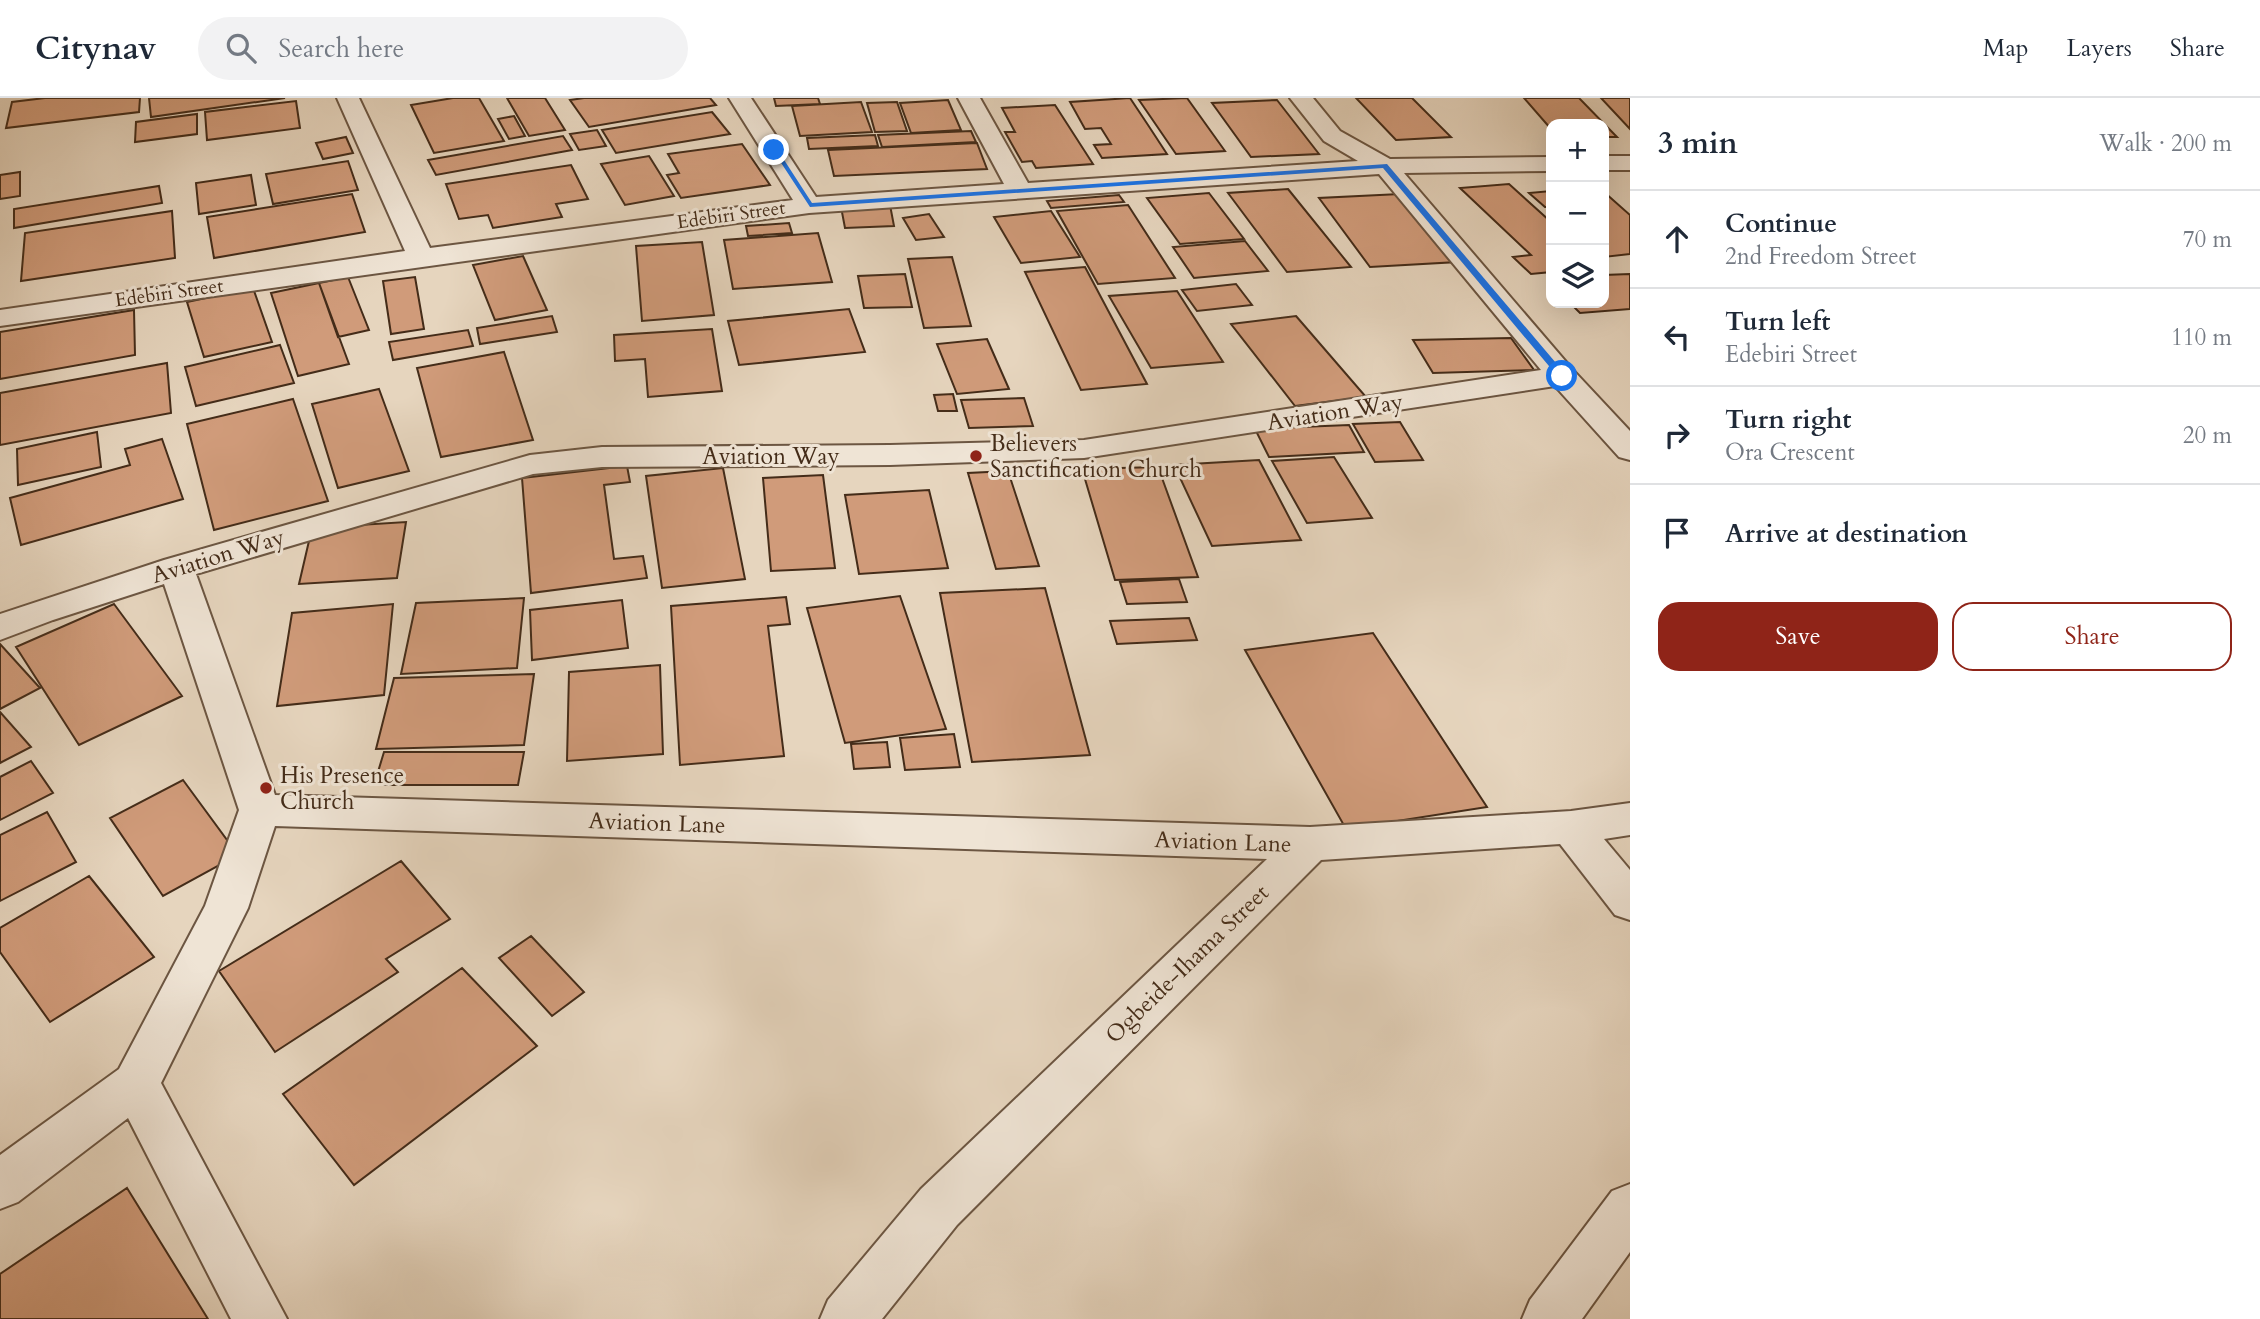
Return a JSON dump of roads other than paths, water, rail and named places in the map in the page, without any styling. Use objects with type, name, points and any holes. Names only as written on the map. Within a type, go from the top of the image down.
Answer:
[{"type":"street","points":[[348,98],[421,257]]},
{"type":"street","points":[[740,98],[810,205]]},
{"type":"street","points":[[969,98],[1021,193]]},
{"type":"street","points":[[1301,98],[1332,136],[1385,166],[1562,376],[1630,450]]},
{"type":"street","points":[[1609,163],[1630,163]]},
{"type":"street","name":"Edebiri Street","points":[[0,318],[421,257],[810,205],[1021,193],[1385,166],[1546,164]]},
{"type":"street","name":"Aviation Way","points":[[0,628],[40,611],[176,568],[530,465],[602,457],[890,455],[1084,449],[1562,376]]},
{"type":"street","points":[[0,1185],[136,1084],[226,908],[260,810],[176,568]]},
{"type":"street","name":"Aviation Lane","points":[[260,810],[1310,845]]},
{"type":"street","points":[[1310,845],[1571,827],[1630,819]]},
{"type":"street","points":[[1571,827],[1630,902]]},
{"type":"street","name":"Ogbeide-Ihama Street","points":[[847,1319],[939,1207],[1310,845]]},
{"type":"street","points":[[136,1084],[260,1319]]},
{"type":"street","points":[[1549,1319],[1630,1209]]},
{"type":"place","name":"Believers Sanctification Church","points":[[976,456]]},
{"type":"place","name":"His Presence Church","points":[[266,788]]}]
